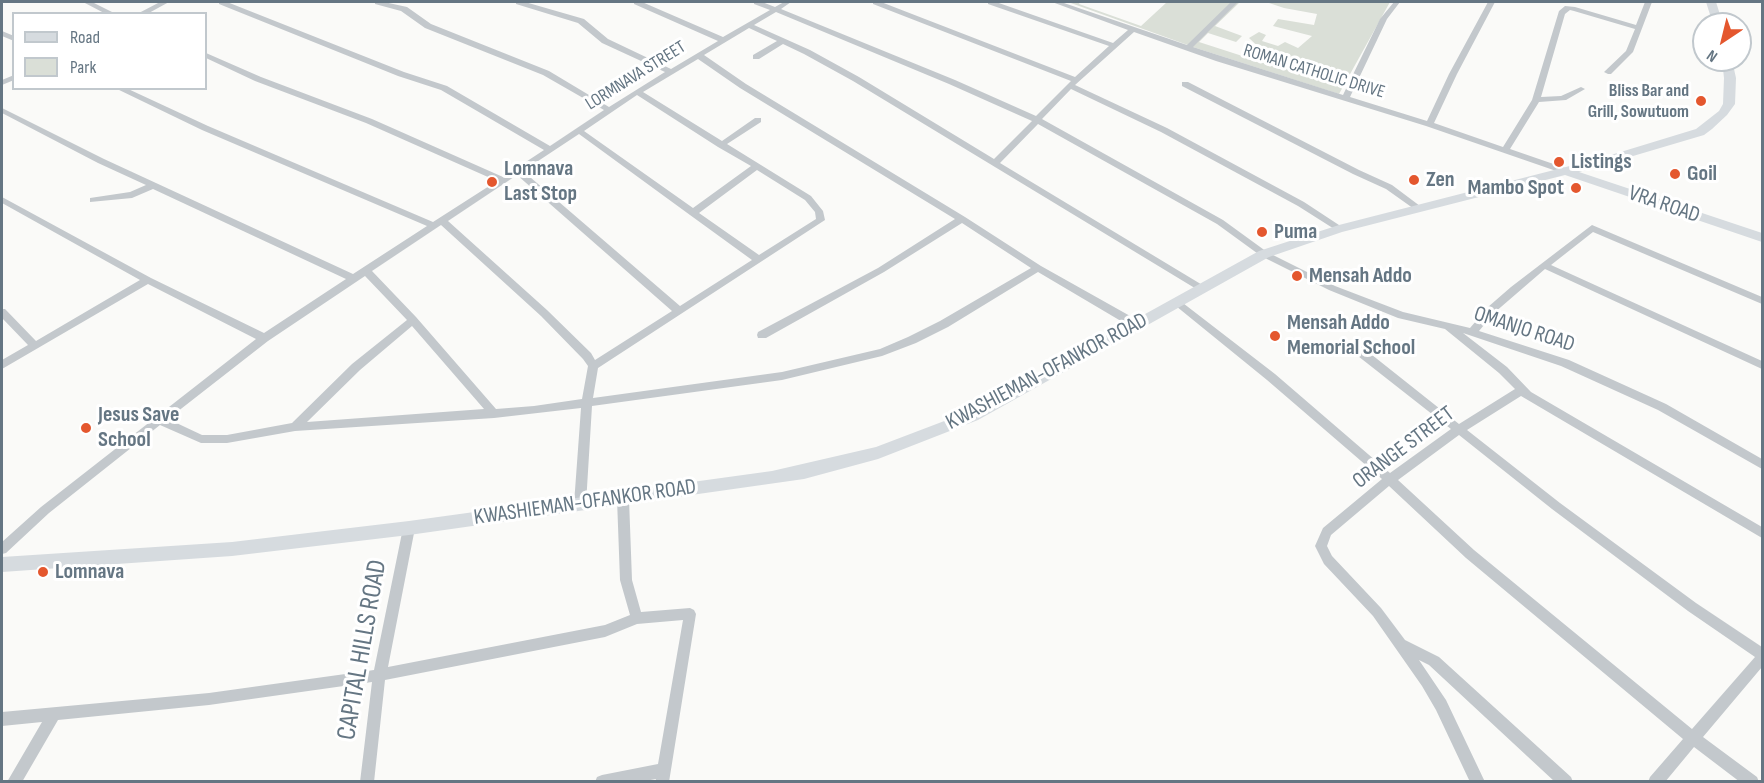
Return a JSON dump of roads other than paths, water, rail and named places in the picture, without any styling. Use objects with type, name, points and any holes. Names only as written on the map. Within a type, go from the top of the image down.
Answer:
[{"type":"main road","name":"KWASHIEMAN-OFANKOR ROAD","points":[[2,565],[231,549],[409,528],[804,472],[878,453],[973,416],[1264,254],[1339,229],[1677,140],[1708,127],[1729,104],[1729,72]]},
{"type":"main road","name":"VRA ROAD","points":[[1564,171],[1762,238]]},
{"type":"street","points":[[87,2],[109,12]]},
{"type":"street","points":[[144,12],[165,2]]},
{"type":"street","points":[[222,2],[401,74],[444,88],[549,149]]},
{"type":"street","points":[[378,2],[391,3],[410,12],[428,26],[546,73],[609,110]]},
{"type":"street","points":[[519,2],[586,24],[605,41],[670,71]]},
{"type":"street","points":[[637,2],[723,40]]},
{"type":"street","name":"OMANJO ROAD","points":[[757,2],[1036,120],[1220,222],[1264,254],[1381,309],[1472,332],[1541,354],[1623,388],[1762,464]]},
{"type":"street","name":"LORMNAVA STREET","points":[[2,549],[45,510],[264,338],[637,92],[788,2]]},
{"type":"street","points":[[876,2],[1073,83],[1301,204],[1339,229]]},
{"type":"street","points":[[991,2],[1115,46]]},
{"type":"street","name":"ROMAN CATHOLIC DRIVE","points":[[1056,2],[1188,48],[1429,124],[1564,171]]},
{"type":"street","points":[[1188,48],[1235,2]]},
{"type":"street","points":[[1346,97],[1384,19],[1397,2]]},
{"type":"street","points":[[1429,124],[1492,2]]},
{"type":"street","points":[[1608,72],[1624,58],[1649,2]]},
{"type":"street","points":[[1505,150],[1536,100],[1555,33],[1565,10],[1575,9],[1639,28]]},
{"type":"street","points":[[748,25],[856,79],[1202,288]]},
{"type":"street","points":[[994,164],[1073,83],[1134,28]]},
{"type":"street","points":[[756,57],[782,41]]},
{"type":"street","points":[[698,55],[743,86],[1038,268],[1136,324]]},
{"type":"street","points":[[207,56],[258,79],[379,125],[503,180]]},
{"type":"street","points":[[1185,84],[1389,187],[1420,208]]},
{"type":"street","points":[[1536,100],[1563,98],[1581,89]]},
{"type":"street","points":[[123,90],[205,128],[438,223],[544,313],[587,356],[593,366],[586,403],[580,504]]},
{"type":"street","points":[[593,366],[816,224],[821,220],[822,215],[808,198],[637,92]]},
{"type":"street","points":[[2,110],[154,185],[355,279]]},
{"type":"street","points":[[721,146],[758,120]]},
{"type":"street","points":[[578,130],[759,260]]},
{"type":"street","points":[[693,213],[756,167]]},
{"type":"street","points":[[517,170],[678,310]]},
{"type":"street","points":[[93,200],[132,195],[154,185]]},
{"type":"street","points":[[2,200],[148,280],[264,338]]},
{"type":"street","points":[[762,336],[881,270],[962,219]]},
{"type":"street","points":[[1472,332],[1491,310],[1544,265],[1576,238],[1594,229],[1762,301]]},
{"type":"street","points":[[1544,265],[1762,365]]},
{"type":"street","points":[[159,420],[193,436],[210,440],[246,437],[295,427],[495,414],[782,376],[882,352],[945,324],[1038,268]]},
{"type":"street","points":[[367,272],[413,320],[495,414]]},
{"type":"street","points":[[2,365],[148,280]]},
{"type":"street","points":[[1176,302],[1271,377],[1470,554],[1692,737],[1752,782]]},
{"type":"street","points":[[2,312],[34,345]]},
{"type":"street","points":[[295,427],[356,367],[413,320]]},
{"type":"street","points":[[2,324],[16,327]]},
{"type":"street","points":[[1447,326],[1503,370],[1520,390],[1762,532]]},
{"type":"street","points":[[1353,346],[1498,462],[1674,594],[1762,654]]},
{"type":"street","name":"ORANGE STREET","points":[[1402,645],[1363,595],[1328,560],[1321,546],[1327,532],[1389,480],[1458,430],[1520,390]]},
{"type":"street","points":[[623,499],[626,580],[637,618]]},
{"type":"street","name":"CAPITAL HILLS ROAD","points":[[367,782],[380,675],[409,528]]},
{"type":"street","points":[[2,719],[238,696],[380,675],[605,631],[637,618],[690,614],[663,776],[602,782]]},
{"type":"street","points":[[1402,645],[1441,705],[1478,782]]},
{"type":"street","points":[[1402,645],[1434,661],[1566,782]]},
{"type":"street","points":[[1655,782],[1762,658]]},
{"type":"street","points":[[14,782],[54,714]]},
{"type":"place","name":"Bliss Bar and Grill, Sowutuom","points":[[1701,101]]},
{"type":"place","name":"Listings","points":[[1559,162]]},
{"type":"place","name":"Goil","points":[[1675,174]]},
{"type":"place","name":"Zen","points":[[1414,180]]},
{"type":"place","name":"Lomnava Last Stop","points":[[492,182]]},
{"type":"place","name":"Mambo Spot","points":[[1576,188]]},
{"type":"place","name":"Puma","points":[[1262,232]]},
{"type":"place","name":"Mensah Addo","points":[[1297,276]]},
{"type":"place","name":"Mensah Addo Memorial School","points":[[1275,336]]},
{"type":"place","name":"Jesus Save School","points":[[86,428]]},
{"type":"place","name":"Lomnava","points":[[43,572]]}]
